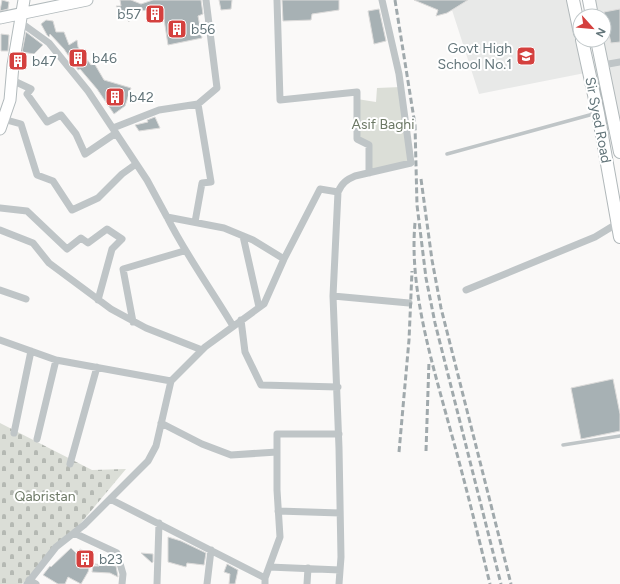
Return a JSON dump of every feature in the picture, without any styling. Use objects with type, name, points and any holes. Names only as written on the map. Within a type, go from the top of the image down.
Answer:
[{"type":"main road","name":"Sir Syed Road","points":[[584,48],[619,221],[620,237]]},
{"type":"main road","name":"Sir Syed Road","points":[[599,48],[620,152]]},
{"type":"street","points":[[24,0],[10,100],[1,124],[21,124],[37,176],[53,181],[72,210],[98,198],[122,174],[136,164]]},
{"type":"street","points":[[0,18],[21,17],[87,0]]},
{"type":"street","points":[[12,80],[31,89],[27,94],[47,122],[61,115],[76,134],[85,154],[115,130],[160,110],[198,104],[217,88],[206,0]]},
{"type":"street","points":[[277,0],[280,100],[357,92],[357,140],[369,145],[369,173]]},
{"type":"street","points":[[339,584],[339,434],[333,296],[338,192],[341,185],[347,179],[411,163],[399,74],[382,0]]},
{"type":"street","points":[[21,17],[49,43],[88,90],[136,164],[167,217],[184,251],[215,294],[233,326]]},
{"type":"street","points":[[603,65],[620,62]]},
{"type":"street","points":[[195,222],[202,183],[211,182],[198,104]]},
{"type":"street","points":[[36,584],[28,582],[56,547],[84,525],[148,461],[156,446],[172,381],[202,350],[264,304],[284,259],[320,189],[338,192]]},
{"type":"street","points":[[0,208],[27,211],[67,249],[81,238],[88,243],[107,229],[122,239],[112,250],[98,300]]},
{"type":"street","points":[[167,217],[224,228],[244,236],[284,259]]},
{"type":"street","points":[[466,290],[594,236],[619,221]]},
{"type":"street","points":[[0,230],[33,243],[49,263],[111,309],[146,328],[202,350]]},
{"type":"street","points":[[244,236],[259,307]]},
{"type":"street","points":[[134,322],[123,269],[184,251]]},
{"type":"street","points":[[0,290],[26,299]]},
{"type":"street","points":[[333,296],[409,303]]},
{"type":"street","points":[[241,320],[246,352],[261,385],[338,387]]},
{"type":"street","points":[[0,340],[56,360],[172,381]]},
{"type":"street","points":[[14,433],[31,351]]},
{"type":"street","points":[[37,439],[56,360]]},
{"type":"street","points":[[70,464],[97,367]]},
{"type":"street","points":[[161,423],[202,444],[231,455],[277,452]]},
{"type":"street","points":[[110,499],[211,550],[265,581],[280,537],[278,511],[277,434],[339,434]]},
{"type":"street","points":[[278,511],[340,513]]},
{"type":"street","points":[[157,584],[159,523]]},
{"type":"street","points":[[74,533],[117,553],[123,574],[122,584]]},
{"type":"street","points":[[207,584],[211,550]]},
{"type":"street","points":[[269,567],[340,570]]},
{"type":"street","points":[[307,584],[308,568]]},
{"type":"lane","points":[[587,48],[619,221]]},
{"type":"lane","points":[[447,154],[598,113]]},
{"type":"lane","points":[[563,445],[620,436]]},
{"type":"shaded area","name":"Govt High School No.1","points":[[468,0],[573,0],[575,8],[572,8],[572,48],[584,48],[590,72],[479,94],[452,10]]},
{"type":"shaded area","points":[[589,0],[620,0],[620,152],[599,48],[612,48],[612,8],[590,8]]},
{"type":"green space","name":"Asif Baghi","points":[[401,87],[411,160],[369,173],[371,143],[357,136],[357,99],[376,102],[377,88]]},
{"type":"green space","name":"Qabristan","points":[[0,423],[92,470],[126,469],[70,536],[22,584],[0,584]]},
{"type":"building","points":[[2,0],[9,2],[8,9],[0,11]]},
{"type":"building","points":[[120,0],[131,0],[141,4],[153,0],[201,0],[203,14],[198,16],[202,38],[168,45],[164,19],[152,21],[149,10],[128,12],[129,22],[116,6],[121,6]]},
{"type":"building","points":[[219,0],[232,0],[231,9],[221,10]]},
{"type":"building","points":[[282,0],[339,0],[339,10],[312,14],[311,20],[283,21]]},
{"type":"building","points":[[414,0],[468,0],[447,13],[436,16],[438,10]]},
{"type":"building","points":[[379,9],[386,41],[374,44],[368,11]]},
{"type":"building","points":[[620,9],[620,42],[612,43],[612,10]]},
{"type":"building","points":[[46,20],[53,21],[56,32],[64,32],[69,45],[77,40],[78,47],[91,65],[94,63],[104,80],[131,88],[125,106],[114,114],[97,89],[80,69],[78,70],[64,49],[50,34],[49,37],[47,35],[41,24]]},
{"type":"building","points":[[26,32],[43,45],[34,54],[22,52]]},
{"type":"building","points":[[1,34],[9,35],[8,51],[1,51]]},
{"type":"building","points":[[155,117],[160,128],[139,131],[135,125],[148,122],[147,120]]},
{"type":"building","points":[[613,379],[620,414],[620,431],[581,439],[571,388]]},
{"type":"building","points":[[168,537],[181,541],[206,553],[204,565],[187,563],[186,567],[168,562]]},
{"type":"building","points":[[71,548],[78,555],[80,549],[93,555],[88,572],[81,584],[68,577],[65,584],[58,584],[43,575],[50,566],[51,567]]},
{"type":"building","points":[[141,553],[153,554],[153,562],[152,563]]},
{"type":"building","points":[[95,564],[116,566],[118,577],[110,573],[92,572],[93,566],[99,566]]},
{"type":"building","points":[[227,564],[238,570],[235,584],[229,584],[230,574],[224,572]]},
{"type":"railway","points":[[395,0],[415,125],[417,205],[426,278],[435,323],[501,584]]},
{"type":"railway","points":[[421,179],[432,260],[441,308],[511,584]]},
{"type":"railway","points":[[415,223],[415,274],[423,325],[490,584]]},
{"type":"railway","points":[[399,452],[409,340],[412,271]]},
{"type":"railway","points":[[426,451],[429,361]]},
{"type":"place","name":"b57","points":[[155,14]]},
{"type":"place","name":"b56","points":[[177,29]]},
{"type":"place","name":"Govt High School No.1","points":[[526,56]]},
{"type":"place","name":"b46","points":[[78,58]]},
{"type":"place","name":"b47","points":[[18,61]]},
{"type":"place","name":"b42","points":[[115,97]]},
{"type":"place","name":"b23","points":[[85,559]]}]
